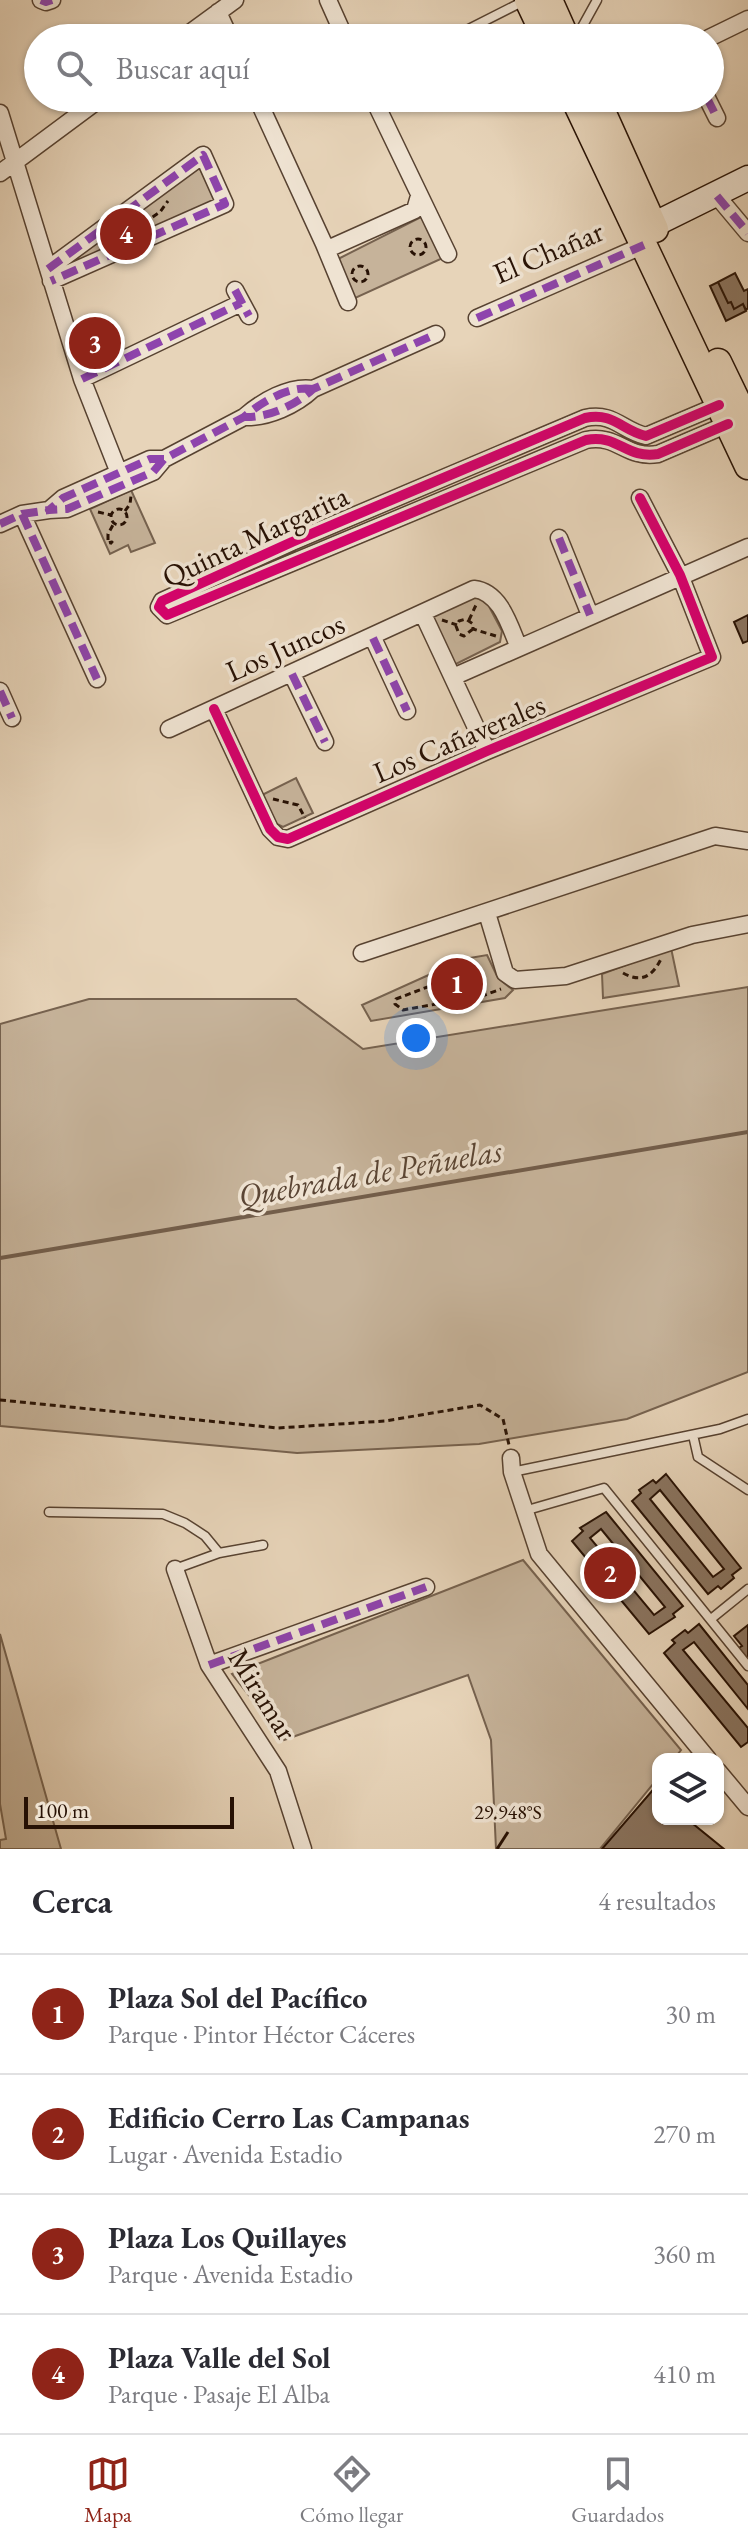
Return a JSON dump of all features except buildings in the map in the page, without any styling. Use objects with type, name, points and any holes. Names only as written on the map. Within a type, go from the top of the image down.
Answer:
[{"type":"main road","points":[[528,0],[539,24]]},
{"type":"main road","points":[[549,0],[560,24]]},
{"type":"main road","points":[[581,112],[627,211],[649,235]]},
{"type":"main road","points":[[601,112],[649,235],[732,418],[748,466]]},
{"type":"street","points":[[41,0],[52,0]]},
{"type":"street","points":[[202,24],[235,0]]},
{"type":"street","points":[[328,0],[339,24]]},
{"type":"street","points":[[218,12],[224,24]]},
{"type":"street","points":[[724,31],[748,19]]},
{"type":"street","points":[[0,173],[82,112]]},
{"type":"street","points":[[263,112],[348,302]]},
{"type":"street","points":[[380,112],[448,254]]},
{"type":"street","points":[[714,112],[717,118]]},
{"type":"street","points":[[0,113],[82,379],[119,473]]},
{"type":"street","points":[[203,155],[225,204],[50,275],[203,155]]},
{"type":"street","name":"El Chañar","points":[[477,318],[649,235],[748,178]]},
{"type":"street","points":[[324,244],[335,248],[415,210],[419,196]]},
{"type":"street","points":[[717,196],[748,233]]},
{"type":"street","points":[[82,379],[242,303]]},
{"type":"street","points":[[0,524],[22,514],[67,509],[153,472],[164,459],[244,417],[257,406],[301,386],[313,389],[436,334]]},
{"type":"street","name":"Quinta Margarita","points":[[598,415],[609,417],[646,436],[732,418],[658,454],[646,456],[602,437],[586,440],[167,615],[159,607],[162,601],[292,542],[585,418],[598,415]]},
{"type":"street","points":[[531,441],[538,460]]},
{"type":"street","points":[[49,510],[63,498],[150,459],[164,459]]},
{"type":"street","points":[[404,494],[412,513]]},
{"type":"street","points":[[640,498],[680,575]]},
{"type":"street","points":[[22,514],[97,679]]},
{"type":"street","points":[[559,538],[590,615]]},
{"type":"street","name":"Quinta Margarita","points":[[292,542],[298,560]]},
{"type":"street","points":[[453,677],[518,645],[748,547]]},
{"type":"street","name":"Los Cañaverales","points":[[214,709],[270,829],[278,837],[288,839],[712,657],[680,575]]},
{"type":"street","name":"Los Juncos","points":[[169,729],[474,589],[484,590],[500,606],[518,645]]},
{"type":"street","points":[[423,614],[487,751]]},
{"type":"street","points":[[373,638],[407,711]]},
{"type":"street","points":[[292,674],[325,742]]},
{"type":"street","points":[[0,691],[12,718]]},
{"type":"street","points":[[362,953],[715,836],[748,841]]},
{"type":"street","points":[[487,913],[505,973],[515,980],[566,976],[692,935],[748,924]]},
{"type":"street","points":[[512,1465],[539,1554],[703,1753]]},
{"type":"street","name":"Miramar","points":[[175,1569],[209,1665],[278,1771],[303,1849]]},
{"type":"street","points":[[209,1665],[426,1587]]},
{"type":"street","points":[[724,1778],[748,1807]]},
{"type":"lane","points":[[479,24],[528,0]]},
{"type":"lane","points":[[584,24],[597,0]]},
{"type":"lane","points":[[512,1465],[693,1435],[748,1419]]},
{"type":"lane","points":[[693,1435],[698,1457],[748,1490]]},
{"type":"lane","points":[[524,1511],[604,1488],[748,1666]]},
{"type":"lane","points":[[49,1512],[163,1514],[205,1536],[219,1553]]},
{"type":"lane","points":[[175,1569],[219,1553],[263,1545]]},
{"type":"lane","points":[[711,1619],[748,1589]]},
{"type":"path","points":[[419,239],[426,248],[424,253],[417,255],[410,246],[419,239]]},
{"type":"path","points":[[360,266],[367,270],[368,275],[366,280],[359,282],[352,275],[353,270],[360,266]]},
{"type":"path","points":[[110,544],[108,534],[114,523],[112,513],[120,509],[125,511],[125,522],[121,525],[114,523]]},
{"type":"path","points":[[466,619],[473,624],[473,629],[464,636],[459,634],[456,626],[466,619]]},
{"type":"path","points":[[473,629],[518,645]]},
{"type":"path","points":[[258,804],[277,798],[298,805],[310,829]]},
{"type":"path","points":[[482,996],[464,981],[451,978],[396,999],[395,1004],[403,1010],[482,996],[499,990],[512,978]]},
{"type":"path","points":[[0,1400],[278,1428],[385,1421],[480,1405],[503,1419],[512,1465]]},
{"type":"shaded area","points":[[199,167],[217,201],[64,272],[61,267]]},
{"type":"shaded area","points":[[425,215],[445,257],[353,299],[336,260]]},
{"type":"shaded area","points":[[100,316],[117,355],[87,372],[75,331]]},
{"type":"shaded area","points":[[131,490],[155,543],[131,552],[128,545],[110,554],[90,509]]},
{"type":"shaded area","points":[[476,595],[484,597],[502,631],[500,642],[454,665],[430,621],[433,614]]},
{"type":"shaded area","points":[[296,778],[313,813],[283,827],[275,823],[262,795]]},
{"type":"shaded area","points":[[671,948],[679,986],[603,998],[602,974]]},
{"type":"shaded area","points":[[487,955],[498,978],[513,990],[505,998],[371,1021],[362,1005],[464,959]]},
{"type":"shaded area","name":"Quebrada de Peñuelas","points":[[748,987],[748,1372],[627,1419],[479,1444],[297,1453],[0,1426],[0,1024],[89,999],[296,999],[363,1049]]},
{"type":"shaded area","points":[[523,1560],[681,1750],[679,1753],[652,1753],[652,1785],[600,1849],[496,1849],[491,1740],[468,1675],[284,1740],[232,1674]]},
{"type":"shaded area","points":[[0,1634],[61,1849],[0,1849],[0,1840],[6,1839],[0,1804]]},
{"type":"waterway","name":"Quebrada de Peñuelas","points":[[0,1258],[748,1132]]},
{"type":"marked path","points":[[41,0],[52,0]]},
{"type":"marked path","points":[[714,112],[717,118]]},
{"type":"marked path","points":[[48,269],[203,155],[225,204],[51,281]]},
{"type":"marked path","points":[[717,196],[748,233]]},
{"type":"marked path","points":[[477,318],[644,245]]},
{"type":"marked path","points":[[235,290],[249,316]]},
{"type":"marked path","points":[[82,379],[241,303]]},
{"type":"marked path","points":[[313,389],[304,388],[276,396],[244,417],[281,409],[313,389],[436,334]]},
{"type":"marked path","points":[[164,459],[150,459],[63,498],[49,510],[67,509],[153,472],[164,459],[244,417]]},
{"type":"marked path","points":[[0,524],[22,514],[49,510]]},
{"type":"marked path","points":[[22,514],[97,679]]},
{"type":"marked path","points":[[559,538],[590,615]]},
{"type":"marked path","points":[[373,638],[407,711]]},
{"type":"marked path","points":[[292,674],[325,742]]},
{"type":"marked path","points":[[0,691],[12,718]]},
{"type":"marked path","points":[[209,1665],[426,1587]]},
{"type":"cycle path","points":[[719,405],[646,436],[610,419],[585,418],[292,542],[162,601],[159,607],[167,615],[586,440],[607,440],[637,453],[658,454],[728,424]]},
{"type":"cycle path","points":[[214,709],[270,829],[278,837],[288,839],[712,657],[680,575],[640,498]]},
{"type":"place","name":"Plaza Valle del Sol","points":[[126,234]]},
{"type":"place","name":"Plaza Los Quillayes","points":[[95,343]]},
{"type":"place","name":"Plaza Sol del Pacífico","points":[[457,984]]},
{"type":"place","name":"Edificio Cerro Las Campanas","points":[[610,1573]]}]
